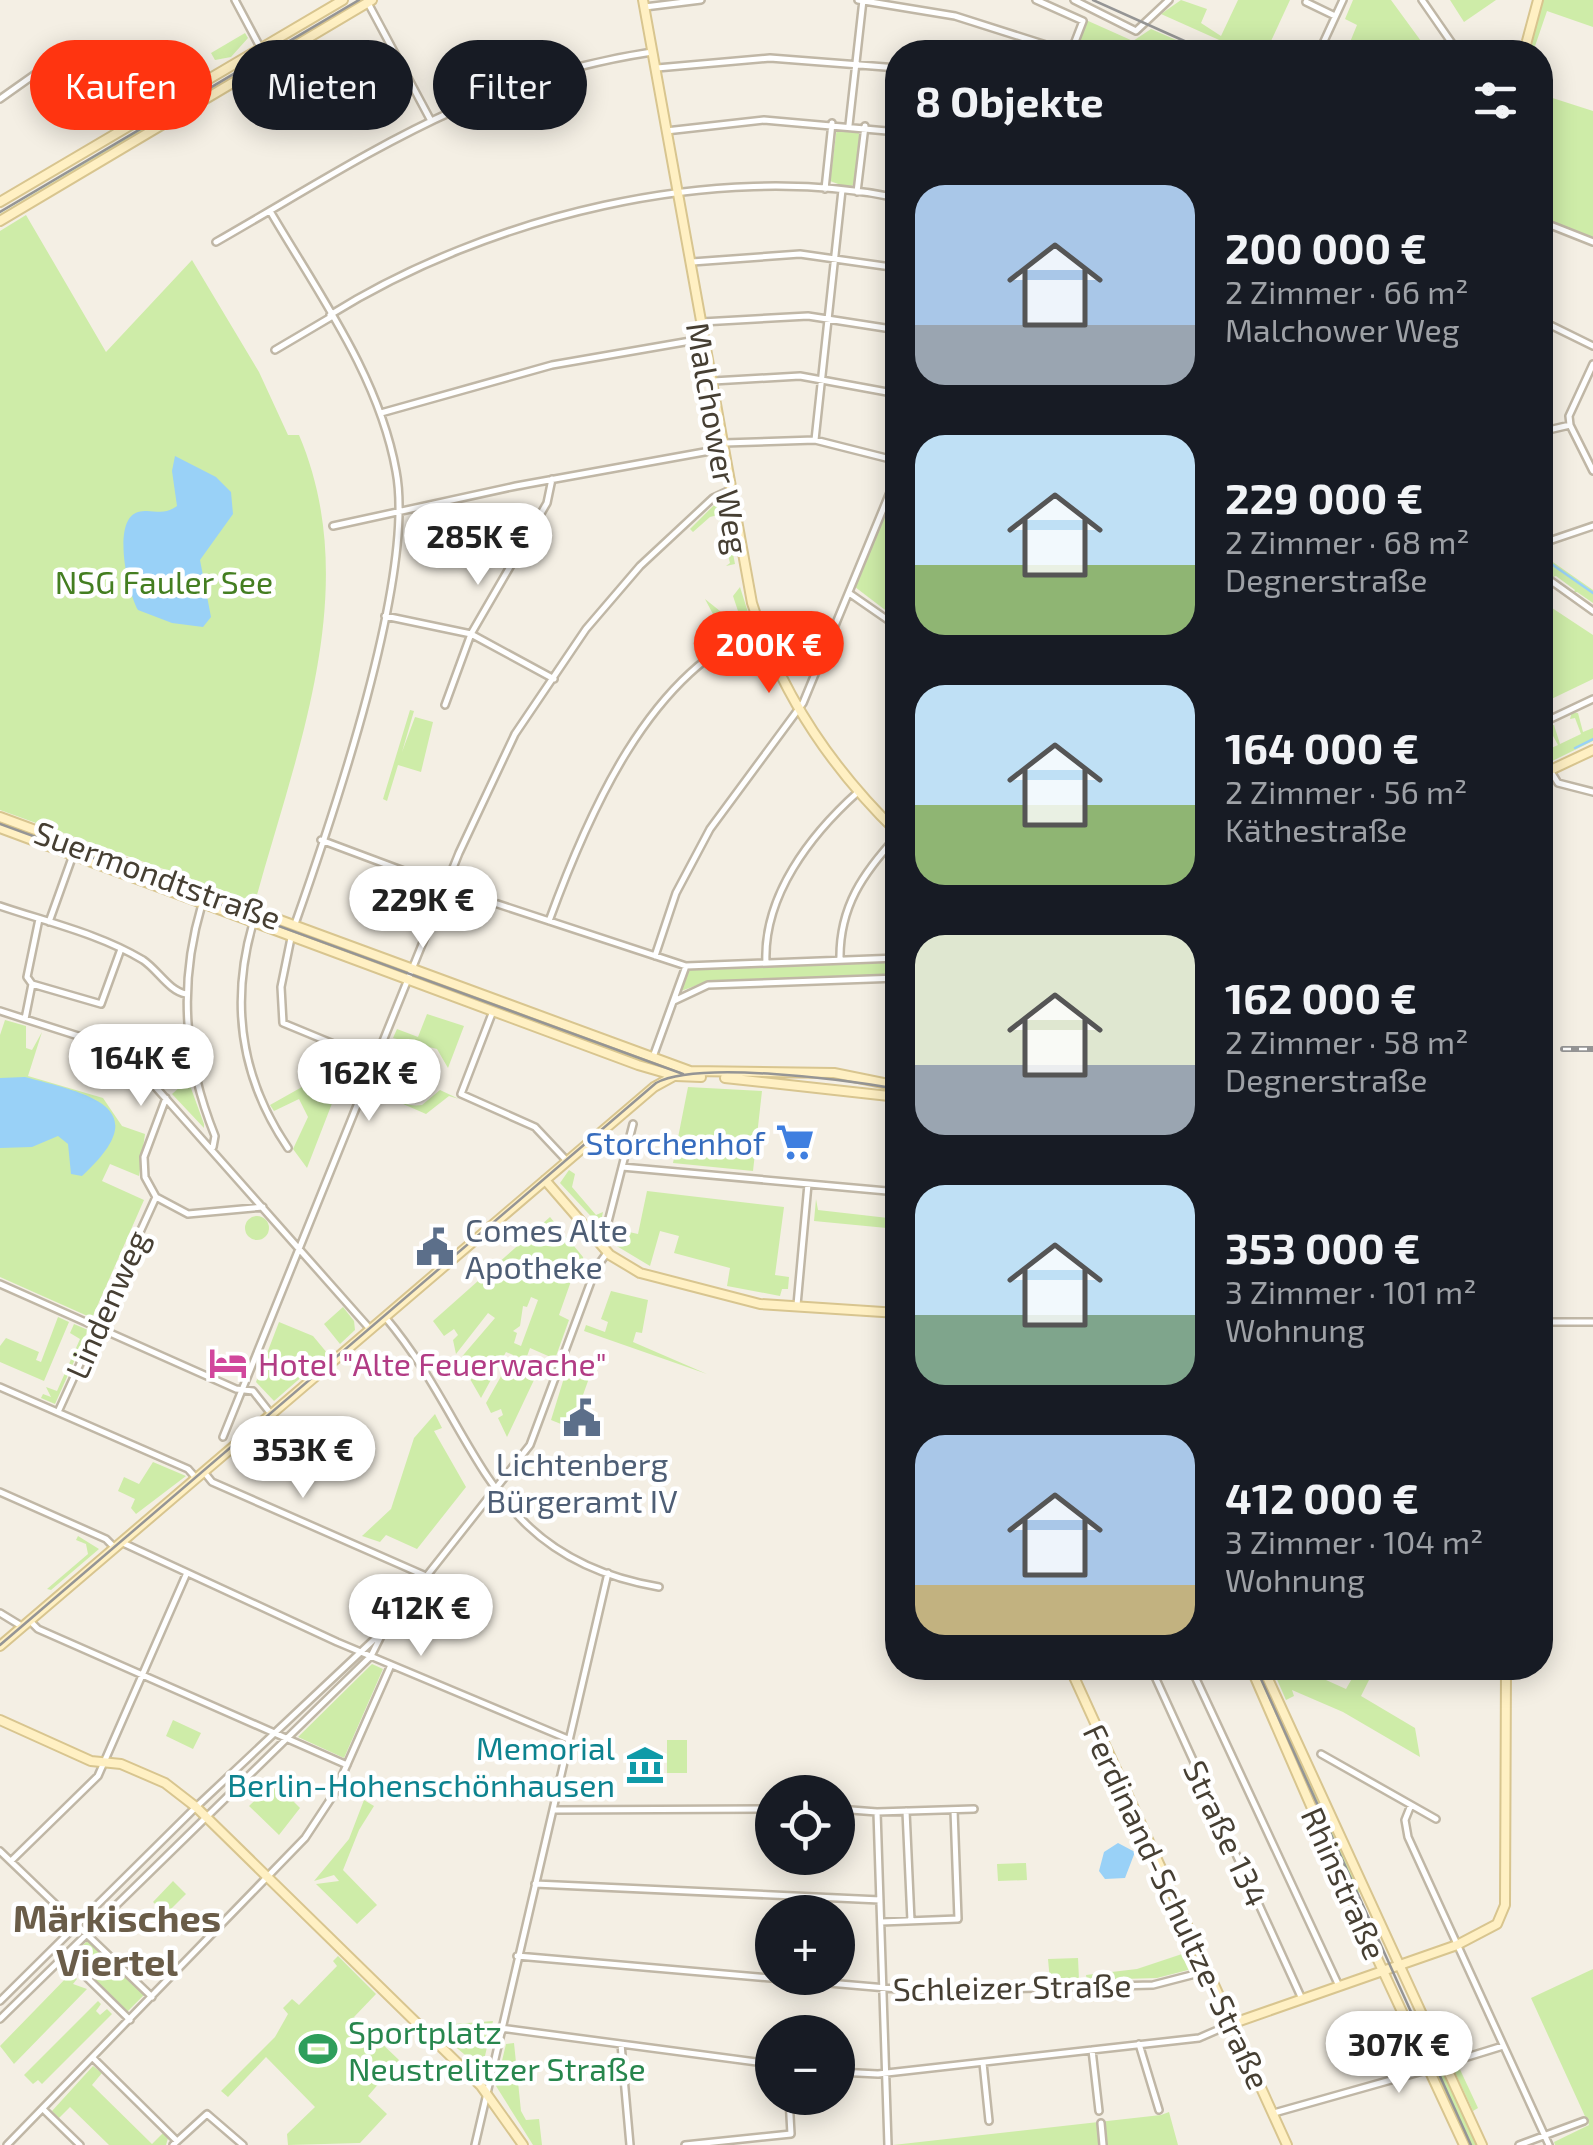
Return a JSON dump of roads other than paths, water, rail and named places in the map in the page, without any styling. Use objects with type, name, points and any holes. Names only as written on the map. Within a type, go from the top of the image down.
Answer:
[{"type":"main road","points":[[274,40],[343,0]]},
{"type":"main road","points":[[1527,40],[1538,0]]},
{"type":"main road","points":[[305,40],[370,1]]},
{"type":"main road","name":"Malchower Weg","points":[[644,4],[728,492],[742,566],[760,629],[798,710],[858,792],[885,820]]},
{"type":"main road","points":[[0,202],[232,64]]},
{"type":"main road","points":[[0,221],[232,83]]},
{"type":"main road","points":[[1553,769],[1593,750]]},
{"type":"main road","name":"Suermondtstraße","points":[[0,817],[688,1071]]},
{"type":"main road","name":"Suermondtstraße","points":[[0,828],[654,1070],[676,1076],[766,1078]]},
{"type":"main road","points":[[652,1058],[656,1085]]},
{"type":"main road","points":[[0,1646],[656,1085],[688,1071],[885,1095]]},
{"type":"main road","points":[[766,1078],[834,1073],[884,1082],[882,1095]]},
{"type":"main road","points":[[545,1180],[607,1252],[626,1266],[751,1302],[885,1312]]},
{"type":"main road","name":"Ferdinand-Schultze-Straße","points":[[1075,1680],[1287,2145]]},
{"type":"main road","name":"Rhinstraße","points":[[1256,1680],[1383,1971],[1464,2145]]},
{"type":"main road","name":"Rhinstraße","points":[[1269,1680],[1482,2145]]},
{"type":"main road","points":[[1231,2024],[1458,1945],[1492,1929],[1504,1912],[1506,1680]]},
{"type":"main road","points":[[0,1720],[91,1761],[122,1764],[164,1783],[196,1807],[487,2093],[524,2145]]},
{"type":"street","points":[[235,0],[254,40]]},
{"type":"street","points":[[644,4],[701,0]]},
{"type":"street","points":[[849,125],[861,0],[955,16],[1032,40]]},
{"type":"street","points":[[1036,0],[1083,21],[1075,40]]},
{"type":"street","points":[[1074,0],[1136,31],[1170,0]]},
{"type":"street","points":[[1325,40],[1342,0]]},
{"type":"street","points":[[1422,0],[1450,40]]},
{"type":"street","points":[[370,1],[430,119]]},
{"type":"street","points":[[1306,2],[1336,16]]},
{"type":"street","points":[[216,242],[430,119],[537,76],[652,52]]},
{"type":"street","points":[[655,68],[770,58],[885,66]]},
{"type":"street","points":[[0,98],[30,77]]},
{"type":"street","points":[[666,131],[764,120],[885,130]]},
{"type":"street","points":[[825,188],[832,123]]},
{"type":"street","points":[[857,192],[865,126]]},
{"type":"street","points":[[275,350],[420,266],[482,241],[570,215],[738,188],[825,188],[885,196]]},
{"type":"street","points":[[815,440],[842,190]]},
{"type":"street","points":[[270,211],[331,316],[380,414],[397,472],[398,512],[384,616],[295,924]]},
{"type":"street","points":[[1553,226],[1593,242]]},
{"type":"street","points":[[689,262],[767,254],[835,257],[885,266]]},
{"type":"street","points":[[699,322],[772,314],[828,317],[885,328]]},
{"type":"street","points":[[1553,326],[1593,346]]},
{"type":"street","points":[[380,414],[552,365],[702,338]]},
{"type":"street","points":[[1593,364],[1569,416],[1593,471]]},
{"type":"street","points":[[709,382],[775,376],[822,378],[885,391]]},
{"type":"street","points":[[1553,429],[1570,425]]},
{"type":"street","points":[[332,526],[721,446],[815,440],[885,459]]},
{"type":"street","points":[[446,705],[471,634],[547,503],[552,479]]},
{"type":"street","points":[[224,1438],[447,887],[515,734],[580,636],[640,566],[714,498],[728,492]]},
{"type":"street","points":[[655,956],[676,894],[708,832],[755,762],[798,710],[885,504]]},
{"type":"street","points":[[1553,539],[1593,526]]},
{"type":"street","points":[[1553,582],[1593,611]]},
{"type":"street","points":[[848,593],[885,617]]},
{"type":"street","points":[[384,616],[471,634],[554,679]]},
{"type":"street","points":[[549,922],[604,794],[668,696],[703,660],[760,629]]},
{"type":"street","points":[[1553,718],[1593,700]]},
{"type":"street","points":[[1553,775],[1558,783],[1593,792]]},
{"type":"street","points":[[766,964],[770,922],[793,869],[824,824],[858,792]]},
{"type":"street","points":[[321,840],[447,887],[686,966],[885,958]]},
{"type":"street","points":[[840,960],[840,927],[848,906],[866,870],[885,849]]},
{"type":"street","points":[[48,922],[73,854]]},
{"type":"street","points":[[204,902],[186,994],[191,1066],[215,1136],[213,1149]]},
{"type":"street","points":[[0,906],[121,949],[152,966],[176,992],[186,994]]},
{"type":"street","points":[[39,919],[27,977],[32,984],[102,1004],[121,949]]},
{"type":"street","name":"Suermondtstraße","points":[[254,920],[242,966],[242,1038],[257,1093],[288,1148]]},
{"type":"street","points":[[292,935],[281,988],[283,1022],[376,1061]]},
{"type":"street","points":[[652,1058],[686,966]]},
{"type":"street","points":[[674,1001],[708,985],[885,978]]},
{"type":"street","points":[[24,1020],[32,984]]},
{"type":"street","points":[[494,1010],[461,1094],[535,1127],[566,1161]]},
{"type":"street","points":[[0,1012],[116,1050],[213,1149],[370,1329]]},
{"type":"street","points":[[166,1098],[144,1157],[145,1177],[156,1198],[188,1214],[262,1207]]},
{"type":"street","points":[[596,1240],[607,1226],[634,1124]]},
{"type":"street","points":[[622,1167],[885,1191]]},
{"type":"street","points":[[797,1307],[808,1184]]},
{"type":"street","name":"Lindenweg","points":[[58,1412],[156,1198]]},
{"type":"street","points":[[0,2020],[370,1656],[384,1630],[534,1438],[596,1268],[607,1252]]},
{"type":"street","points":[[0,1284],[252,1392],[271,1414]]},
{"type":"street","points":[[385,1317],[494,1491],[547,1540],[608,1573],[659,1587]]},
{"type":"street","points":[[1553,1322],[1593,1322]]},
{"type":"street","points":[[0,1387],[426,1576]]},
{"type":"street","points":[[0,1492],[568,1739]]},
{"type":"street","points":[[475,2145],[608,1573]]},
{"type":"street","points":[[10,1861],[92,1783],[186,1575]]},
{"type":"street","points":[[0,1613],[348,1765]]},
{"type":"street","points":[[0,2001],[196,1807],[384,1630]]},
{"type":"street","points":[[7,2145],[270,1877],[318,1820],[348,1765],[391,1664]]},
{"type":"street","name":"Straße 134","points":[[1156,1680],[1302,1999]]},
{"type":"street","points":[[1198,1680],[1340,1986]]},
{"type":"street","points":[[1321,1754],[1436,1819]]},
{"type":"street","points":[[1412,1806],[1406,1833],[1549,2145]]},
{"type":"street","points":[[553,1810],[755,1809]]},
{"type":"street","points":[[855,1810],[974,1810]]},
{"type":"street","points":[[881,1922],[958,1920],[954,1810]]},
{"type":"street","points":[[875,1811],[888,2145]]},
{"type":"street","points":[[906,1812],[912,1921]]},
{"type":"street","points":[[0,1851],[152,1998]]},
{"type":"street","points":[[535,1884],[880,1900]]},
{"type":"street","points":[[64,1955],[130,2020]]},
{"type":"street","name":"Schleizer Straße","points":[[517,1956],[882,1988],[1153,1985],[1206,1971]]},
{"type":"street","points":[[855,2072],[886,2073],[1199,2038],[1231,2024]]},
{"type":"street","points":[[500,2028],[755,2062]]},
{"type":"street","points":[[621,2044],[630,2145]]},
{"type":"street","points":[[1139,2044],[1160,2110]]},
{"type":"street","points":[[1464,2058],[1504,2046]]},
{"type":"street","points":[[1092,2050],[1099,2110]]},
{"type":"street","points":[[93,2058],[175,2143],[207,2114],[243,2145]]},
{"type":"street","points":[[983,2062],[989,2121]]},
{"type":"street","points":[[1273,2113],[1430,2069]]},
{"type":"street","points":[[43,2108],[80,2145]]},
{"type":"street","points":[[686,2145],[736,2143],[790,2134],[789,2115]]},
{"type":"street","points":[[1519,2145],[1584,2121]]},
{"type":"street","points":[[1101,2123],[1103,2145]]},
{"type":"water","points":[[175,456],[216,477],[231,492],[233,514],[200,560],[211,617],[203,627],[172,623],[138,610],[126,574],[123,542],[130,518],[138,512],[167,511],[177,506],[172,471]]},
{"type":"water","points":[[25,1077],[91,1098],[106,1107],[114,1119],[114,1134],[104,1153],[82,1176],[71,1174],[68,1144],[58,1136],[32,1147],[0,1148],[0,1078]]},
{"type":"water","points":[[1118,1843],[1135,1852],[1125,1878],[1105,1879],[1099,1871],[1104,1852]]},
{"type":"waterway","points":[[1553,565],[1593,593]]},
{"type":"waterway","points":[[1575,748],[1593,739]]},
{"type":"tram line","points":[[0,212],[359,0]]},
{"type":"tram line","points":[[1093,0],[1182,40]]},
{"type":"tram line","points":[[0,824],[683,1074]]},
{"type":"tram line","points":[[0,1645],[656,1083],[676,1076],[738,1072],[885,1087]]},
{"type":"tram line","points":[[1261,1680],[1471,2145]]},
{"type":"railway","points":[[1563,1049],[1593,1049]]},
{"type":"place","name":"Storchenhof","points":[[795,1142]]},
{"type":"place","name":"Comes Alte Apotheke","points":[[435,1247]]},
{"type":"place","name":"Hotel \"Alte Feuerwache\"","points":[[228,1363]]},
{"type":"place","name":"Lichtenberg Bürgeramt IV","points":[[582,1418]]},
{"type":"place","name":"Memorial Berlin-Hohenschönhausen","points":[[645,1765]]},
{"type":"place","name":"Sportplatz Neustrelitzer Straße","points":[[318,2049]]},
{"type":"district","name":"Märkisches Viertel","points":[[117,1939]]},
{"type":"park label","name":"NSG Fauler See","points":[[164,581]]}]
